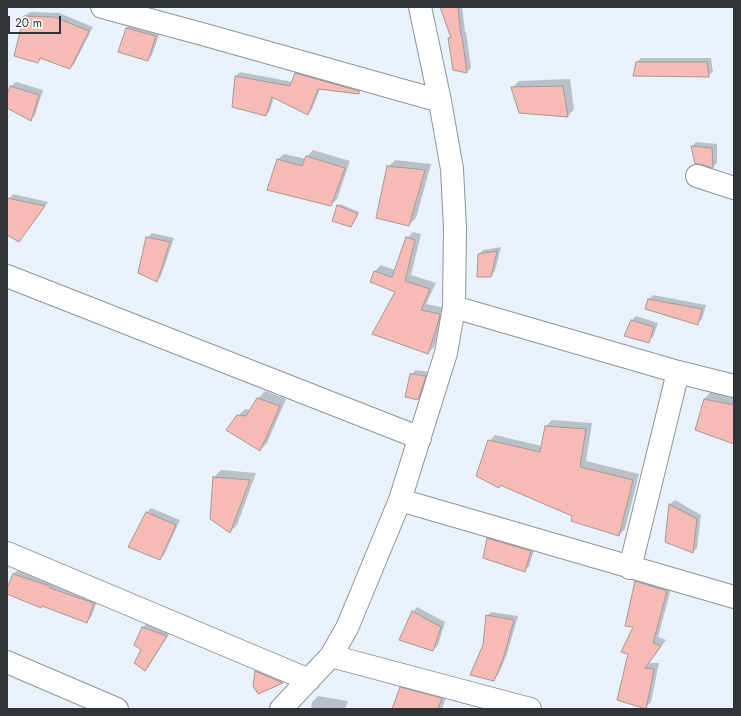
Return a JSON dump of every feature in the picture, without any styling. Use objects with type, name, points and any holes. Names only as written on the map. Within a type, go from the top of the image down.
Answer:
[{"type":"street","points":[[102,7],[440,101]]},
{"type":"street","points":[[281,709],[331,656],[347,628],[400,500],[446,353],[454,307],[455,228],[452,169],[440,101],[420,7]]},
{"type":"street","points":[[697,176],[734,188]]},
{"type":"street","points":[[7,276],[420,438]]},
{"type":"street","points":[[454,307],[678,372],[734,386]]},
{"type":"street","points":[[630,568],[678,372]]},
{"type":"street","points":[[400,500],[734,597]]},
{"type":"street","points":[[7,553],[309,680]]},
{"type":"street","points":[[331,656],[530,709]]},
{"type":"street","points":[[7,662],[117,709]]},
{"type":"building","points":[[440,7],[458,7],[467,73],[453,70],[448,38],[451,38]]},
{"type":"building","points":[[24,16],[54,17],[89,31],[70,69],[40,58],[38,63],[14,56]]},
{"type":"building","points":[[126,28],[156,36],[148,61],[118,52]]},
{"type":"building","points":[[636,62],[707,62],[709,77],[633,76]]},
{"type":"building","points":[[295,73],[359,91],[359,94],[318,89],[308,115],[272,97],[266,116],[232,107],[235,76],[290,86]]},
{"type":"building","points":[[10,86],[39,95],[31,121],[7,108],[7,95]]},
{"type":"building","points":[[563,86],[568,117],[519,113],[511,87]]},
{"type":"building","points":[[691,146],[712,148],[713,168],[701,164],[695,164]]},
{"type":"building","points":[[306,156],[345,168],[331,206],[267,190],[277,159],[302,166]]},
{"type":"building","points":[[387,166],[425,170],[409,226],[376,218]]},
{"type":"building","points":[[7,198],[45,206],[19,242],[7,235]]},
{"type":"building","points":[[337,205],[358,214],[351,227],[332,221]]},
{"type":"building","points":[[146,237],[170,242],[157,282],[138,273]]},
{"type":"building","points":[[406,237],[415,240],[405,281],[430,289],[421,310],[440,314],[428,354],[372,334],[395,292],[370,282],[374,271],[392,277]]},
{"type":"building","points":[[497,251],[491,277],[477,277],[478,254]]},
{"type":"building","points":[[648,299],[702,309],[698,325],[645,309]]},
{"type":"building","points":[[631,320],[654,327],[649,343],[624,336]]},
{"type":"building","points":[[410,374],[426,376],[418,400],[405,397]]},
{"type":"building","points":[[257,398],[280,406],[260,451],[226,430],[237,415],[246,416]]},
{"type":"building","points":[[704,399],[734,405],[734,444],[695,430]]},
{"type":"building","points":[[545,426],[586,429],[580,467],[633,480],[619,536],[571,521],[572,516],[500,485],[499,488],[476,476],[488,440],[540,452]]},
{"type":"building","points":[[213,477],[250,480],[230,533],[210,519]]},
{"type":"building","points":[[669,504],[697,519],[693,553],[665,542]]},
{"type":"building","points":[[146,512],[176,525],[160,560],[128,547]]},
{"type":"building","points":[[487,538],[531,551],[525,572],[483,558]]},
{"type":"building","points":[[13,574],[94,603],[87,623],[42,606],[41,608],[7,594],[7,588]]},
{"type":"building","points":[[635,581],[667,591],[653,643],[661,646],[645,668],[654,669],[646,709],[617,700],[628,654],[621,652],[633,627],[625,626]]},
{"type":"building","points":[[412,611],[441,627],[433,651],[399,640]]},
{"type":"building","points":[[486,615],[514,620],[503,659],[494,681],[470,675],[483,645]]},
{"type":"building","points":[[142,627],[167,636],[145,671],[134,663],[141,650],[134,645]]},
{"type":"building","points":[[255,671],[283,683],[258,694],[253,686]]},
{"type":"building","points":[[400,687],[442,698],[438,709],[392,709]]}]
